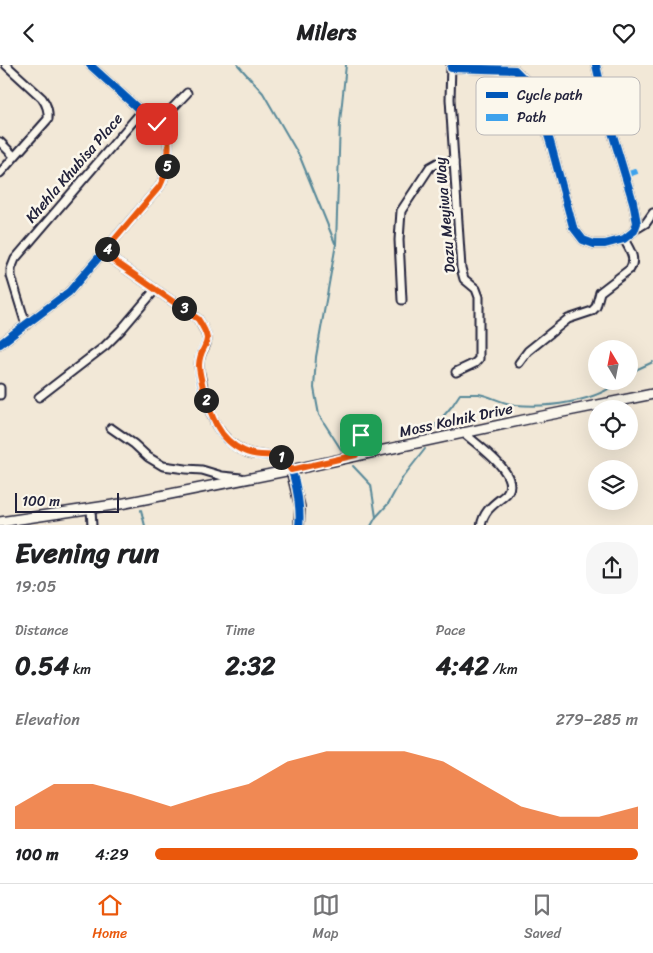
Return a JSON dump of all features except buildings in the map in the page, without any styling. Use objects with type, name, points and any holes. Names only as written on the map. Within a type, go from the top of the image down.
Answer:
[{"type":"main road","name":"Moss Kolnik Drive","points":[[0,522],[91,509],[291,470],[463,432],[653,394]]},
{"type":"main road","points":[[291,470],[300,507],[299,525]]},
{"type":"street","points":[[0,173],[48,119],[48,109],[42,98],[6,65]]},
{"type":"street","points":[[0,344],[69,292],[164,179],[168,154],[168,138],[164,130],[90,65]]},
{"type":"street","points":[[451,66],[516,68]]},
{"type":"street","name":"Dazu Meyiwa Way","points":[[451,66],[450,99],[462,277],[476,289],[480,309],[479,359],[475,363],[456,372]]},
{"type":"street","points":[[157,124],[187,93]]},
{"type":"street","name":"Khehla Khubisa Place","points":[[26,325],[11,276],[11,269],[15,259],[142,111]]},
{"type":"street","points":[[548,135],[573,227],[584,240],[594,244],[605,244],[624,239],[639,226],[646,223],[653,213]]},
{"type":"street","points":[[613,135],[633,202],[637,223],[634,231]]},
{"type":"street","points":[[0,143],[14,156]]},
{"type":"street","points":[[402,300],[399,240],[402,211],[430,167],[439,162],[454,162]]},
{"type":"street","points":[[519,363],[522,357],[536,344],[552,334],[568,319],[592,311],[596,307],[600,292],[630,269],[633,265],[633,257],[624,239]]},
{"type":"street","points":[[103,253],[155,290],[192,313],[198,319],[207,335],[208,342],[200,357],[199,371],[209,409],[222,434],[237,448],[245,452],[282,457],[291,470]]},
{"type":"street","points":[[39,397],[105,346],[155,290]]},
{"type":"street","points":[[0,388],[0,395]]},
{"type":"street","points":[[111,427],[148,457],[163,466],[202,469],[222,476],[249,478]]},
{"type":"street","points":[[463,432],[498,461],[505,471],[510,488],[508,492],[490,506],[483,516],[481,525]]},
{"type":"street","points":[[91,509],[92,525]]},
{"type":"lane","points":[[356,424],[361,435],[356,455]]},
{"type":"waterway","points":[[238,65],[263,93],[300,157],[335,243]]},
{"type":"waterway","points":[[342,451],[319,415],[314,388],[316,357],[336,244],[340,122],[346,65]]},
{"type":"waterway","points":[[638,369],[653,362]]},
{"type":"waterway","points":[[429,433],[460,394],[479,394],[502,402],[528,406],[570,402],[584,399],[605,390]]},
{"type":"waterway","points":[[376,517],[388,504],[403,477],[425,449]]},
{"type":"waterway","points":[[353,466],[371,485],[376,517],[372,525]]},
{"type":"waterway","points":[[141,510],[145,525]]},
{"type":"marked path","points":[[626,175],[640,170]]},
{"type":"cycle path","points":[[0,344],[69,292],[160,186],[165,174],[168,160],[168,140],[166,134],[90,65]]},
{"type":"cycle path","points":[[596,65],[599,77]]},
{"type":"cycle path","points":[[451,68],[515,70],[522,77]]},
{"type":"cycle path","points":[[548,135],[573,227],[583,240],[594,244],[605,244],[624,239],[634,231],[637,223],[633,202],[613,135]]},
{"type":"cycle path","points":[[103,253],[198,319],[204,328],[207,340],[200,356],[199,371],[213,419],[221,433],[235,447],[253,454],[280,456],[287,461],[294,478],[299,510],[299,525]]},
{"type":"route","points":[[157,124],[164,130],[168,138],[168,154],[164,179],[103,253],[155,290],[192,313],[203,326],[208,342],[200,357],[199,371],[206,401],[217,427],[229,442],[237,448],[251,454],[282,457],[288,463],[291,470],[356,455],[361,435]]}]
